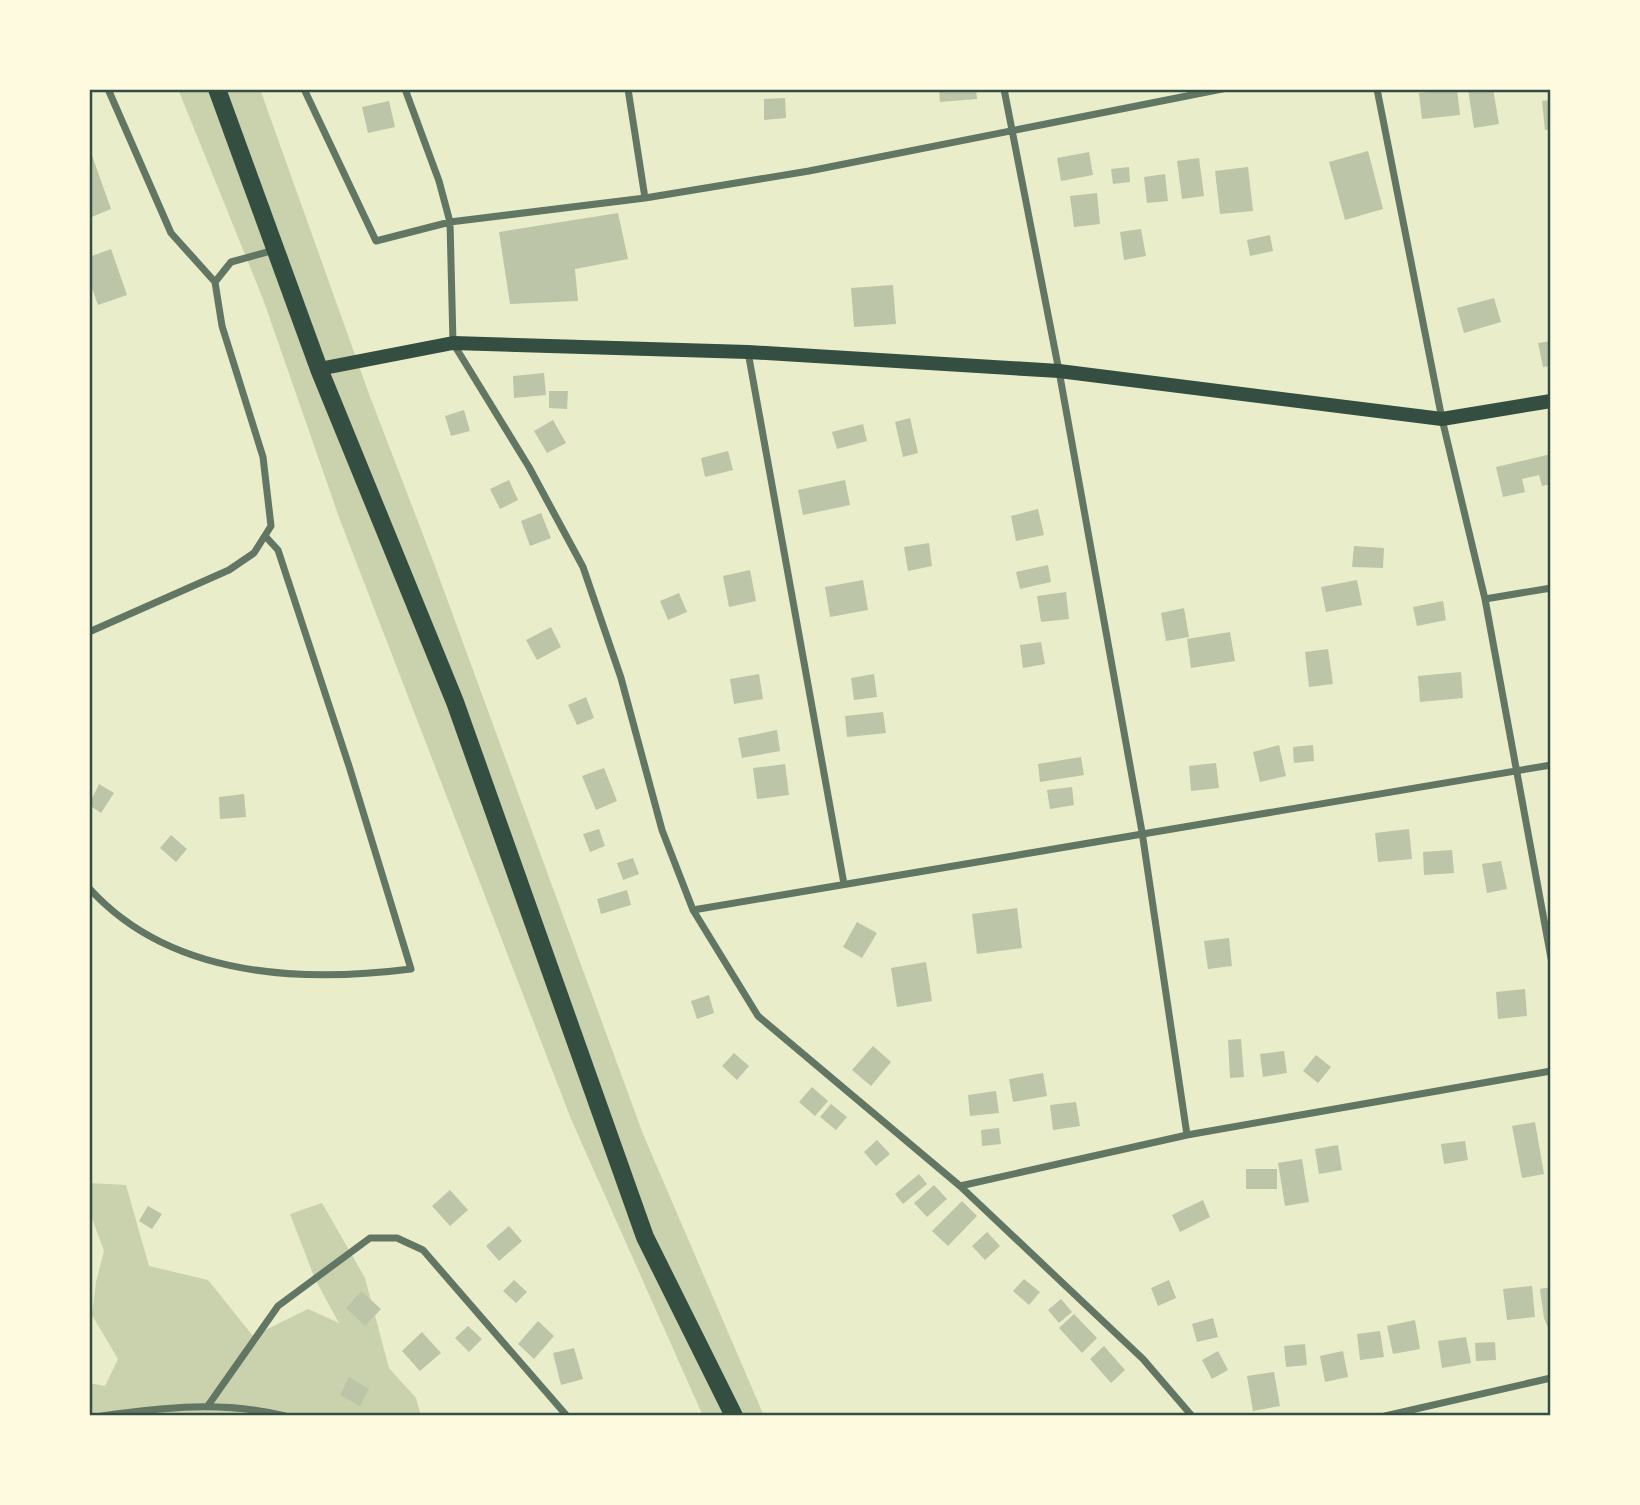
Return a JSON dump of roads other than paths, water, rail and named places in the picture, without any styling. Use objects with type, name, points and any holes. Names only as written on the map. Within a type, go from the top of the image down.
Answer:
[{"type":"highway","points":[[217,89],[319,369],[455,702],[645,1237],[734,1416]]},
{"type":"main road","points":[[319,369],[453,343],[748,352],[1059,370],[1443,419],[1551,401]]},
{"type":"street","points":[[89,632],[229,570],[254,553],[271,526],[263,457],[222,326],[215,282],[171,233],[108,89]]},
{"type":"street","points":[[304,89],[376,241],[450,222],[645,198],[809,171],[1222,89]]},
{"type":"street","points":[[405,89],[439,181],[450,222],[453,343],[529,467],[583,567],[621,678],[662,830],[693,910],[758,1016],[960,1186],[1143,1359],[1192,1416]]},
{"type":"street","points":[[628,89],[645,198]]},
{"type":"street","points":[[1004,89],[1059,370],[1142,832],[1187,1135]]},
{"type":"street","points":[[1377,89],[1443,419],[1485,599],[1547,914],[1551,958]]},
{"type":"street","points":[[215,282],[231,262],[275,250]]},
{"type":"street","points":[[748,352],[844,884]]},
{"type":"street","points":[[89,888],[100,900],[152,938],[191,957],[272,973],[370,974],[411,969],[349,766],[278,550],[266,537]]},
{"type":"street","points":[[1485,599],[1551,588]]},
{"type":"street","points":[[693,910],[1551,765]]},
{"type":"street","points":[[960,1186],[1187,1135],[1551,1071]]},
{"type":"street","points":[[206,1407],[278,1306],[370,1238],[397,1238],[424,1250],[567,1416]]},
{"type":"street","points":[[1385,1416],[1551,1378]]},
{"type":"street","points":[[102,1416],[167,1407],[253,1408],[285,1416]]}]
